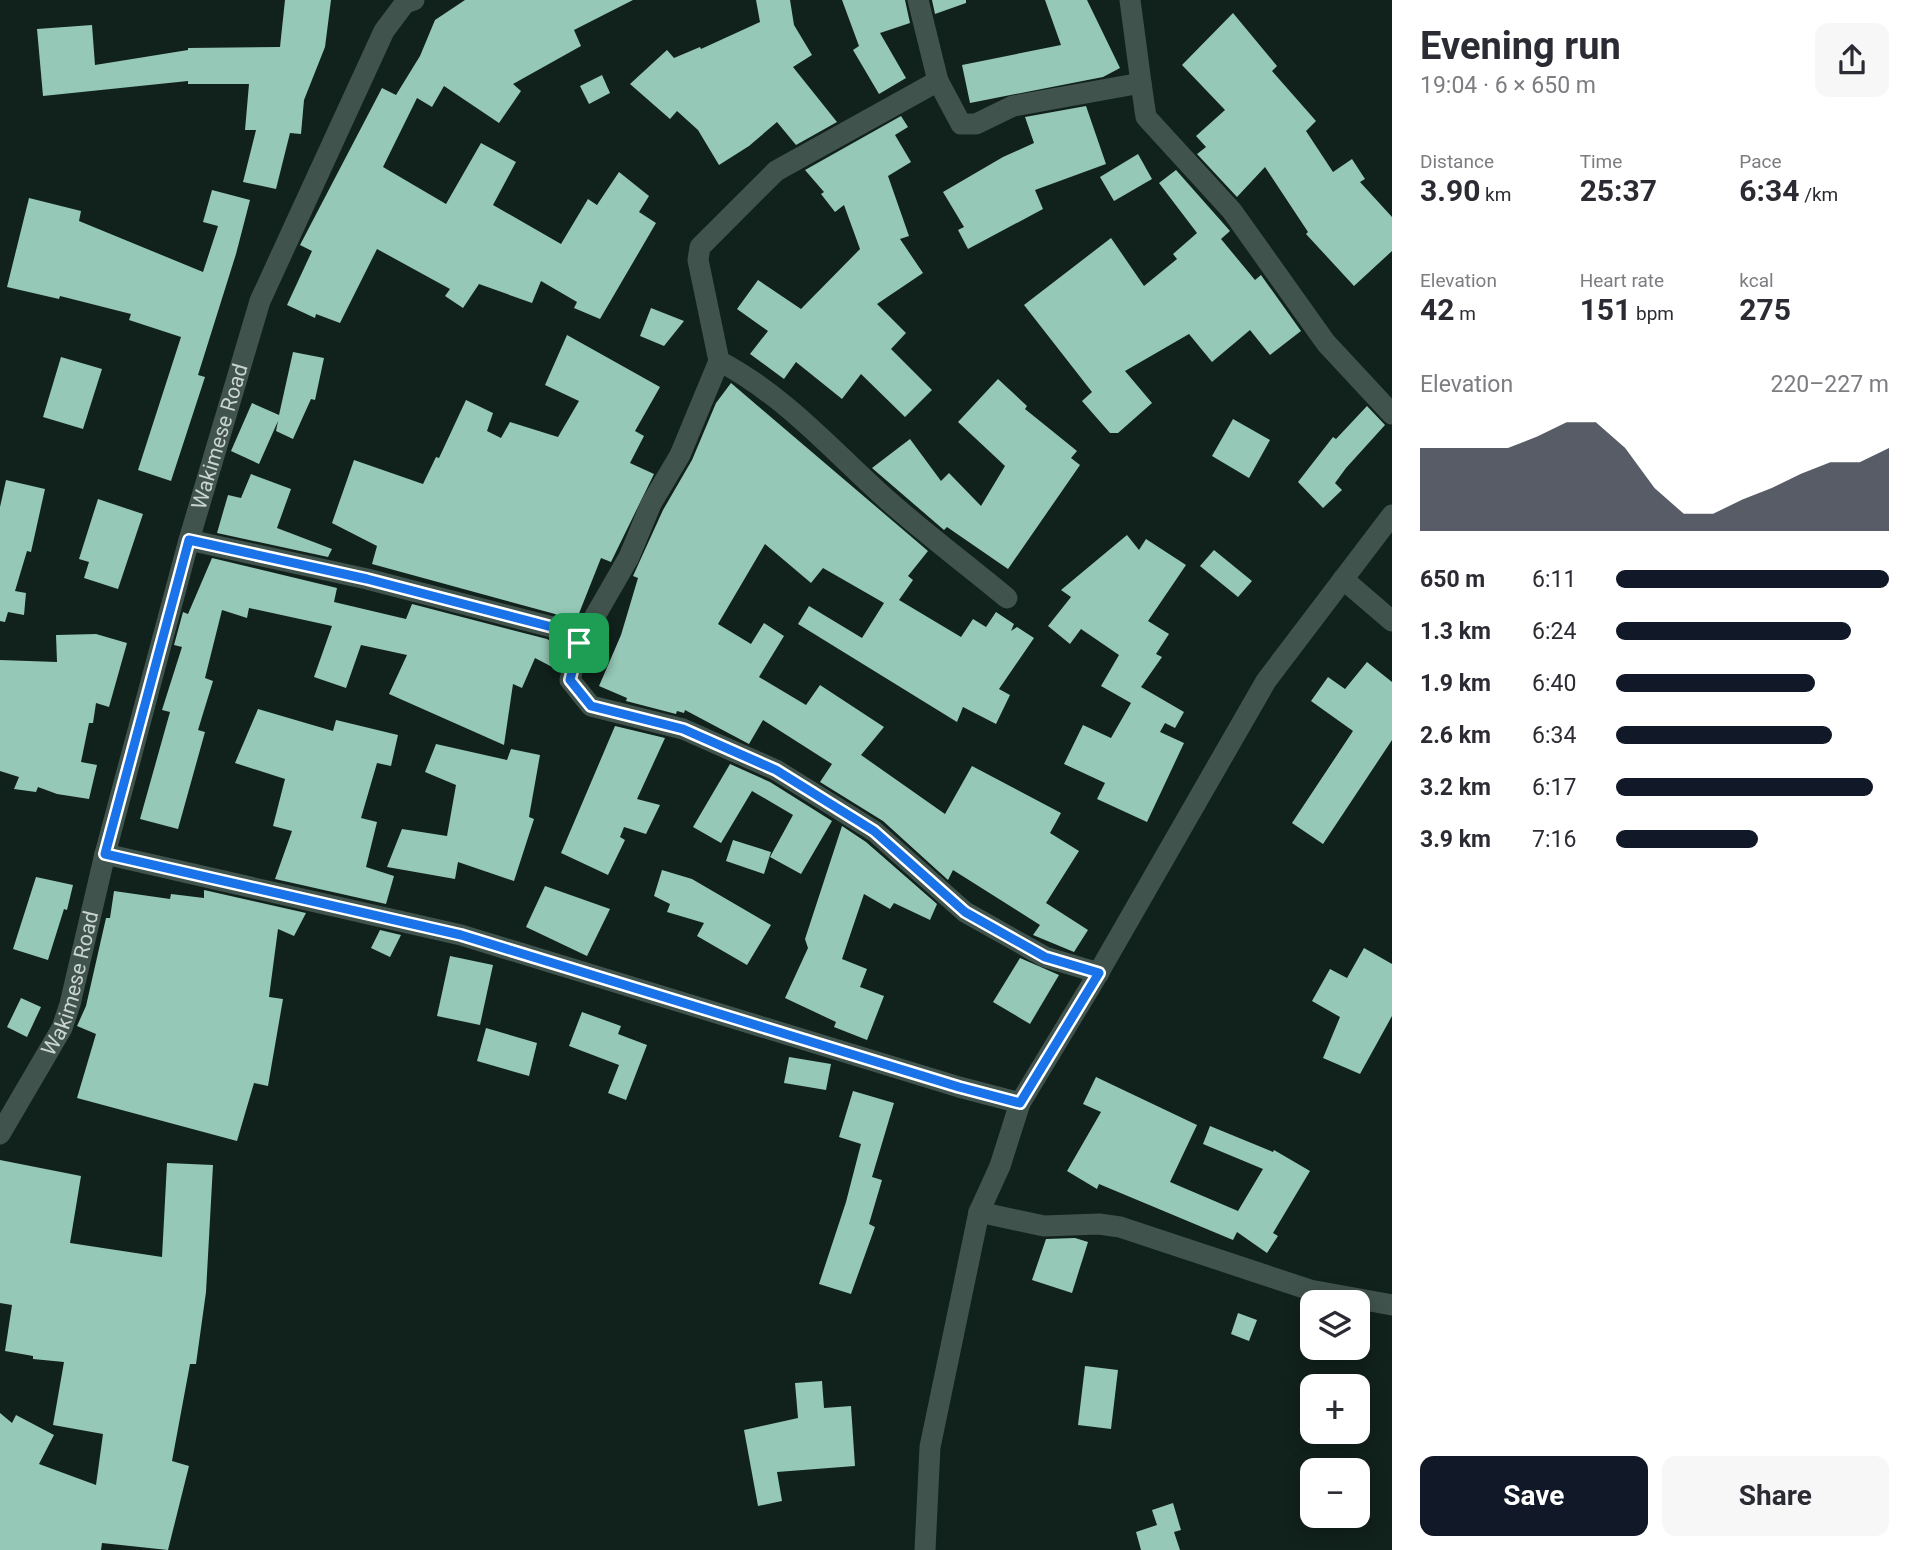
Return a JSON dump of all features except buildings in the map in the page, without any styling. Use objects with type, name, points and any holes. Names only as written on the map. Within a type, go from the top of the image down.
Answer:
[{"type":"street","points":[[918,0],[938,81],[961,124],[976,124],[1013,106],[1141,83]]},
{"type":"street","points":[[1130,0],[1146,117],[1233,211],[1326,343],[1392,414]]},
{"type":"street","name":"Wakimese Road","points":[[0,1134],[62,1028],[105,854],[189,540],[260,301],[384,32],[408,1]]},
{"type":"street","points":[[938,81],[776,171],[711,233],[700,247],[698,260],[719,361],[680,455],[651,504],[629,557],[579,643],[570,680],[591,706],[683,729],[776,770],[874,831],[965,912],[1045,957],[1099,973]]},
{"type":"street","points":[[719,361],[754,380],[778,399],[884,496],[1007,598]]},
{"type":"street","points":[[925,1550],[930,1447],[979,1212],[1000,1166],[1020,1103],[1099,973],[1266,681],[1392,514]]},
{"type":"street","points":[[189,540],[367,579],[526,620],[552,627],[579,643]]},
{"type":"street","points":[[1343,579],[1392,621]]},
{"type":"street","points":[[105,854],[461,935],[959,1087],[1020,1103]]},
{"type":"street","points":[[979,1212],[1044,1226],[1099,1224],[1120,1227],[1310,1290],[1392,1305]]},
{"type":"route","points":[[189,540],[367,579],[552,627],[579,643],[570,680],[591,706],[683,729],[721,743],[776,770],[874,831],[965,912],[1045,957],[1099,973],[1020,1103],[959,1087],[461,935],[105,854],[189,540]]}]
